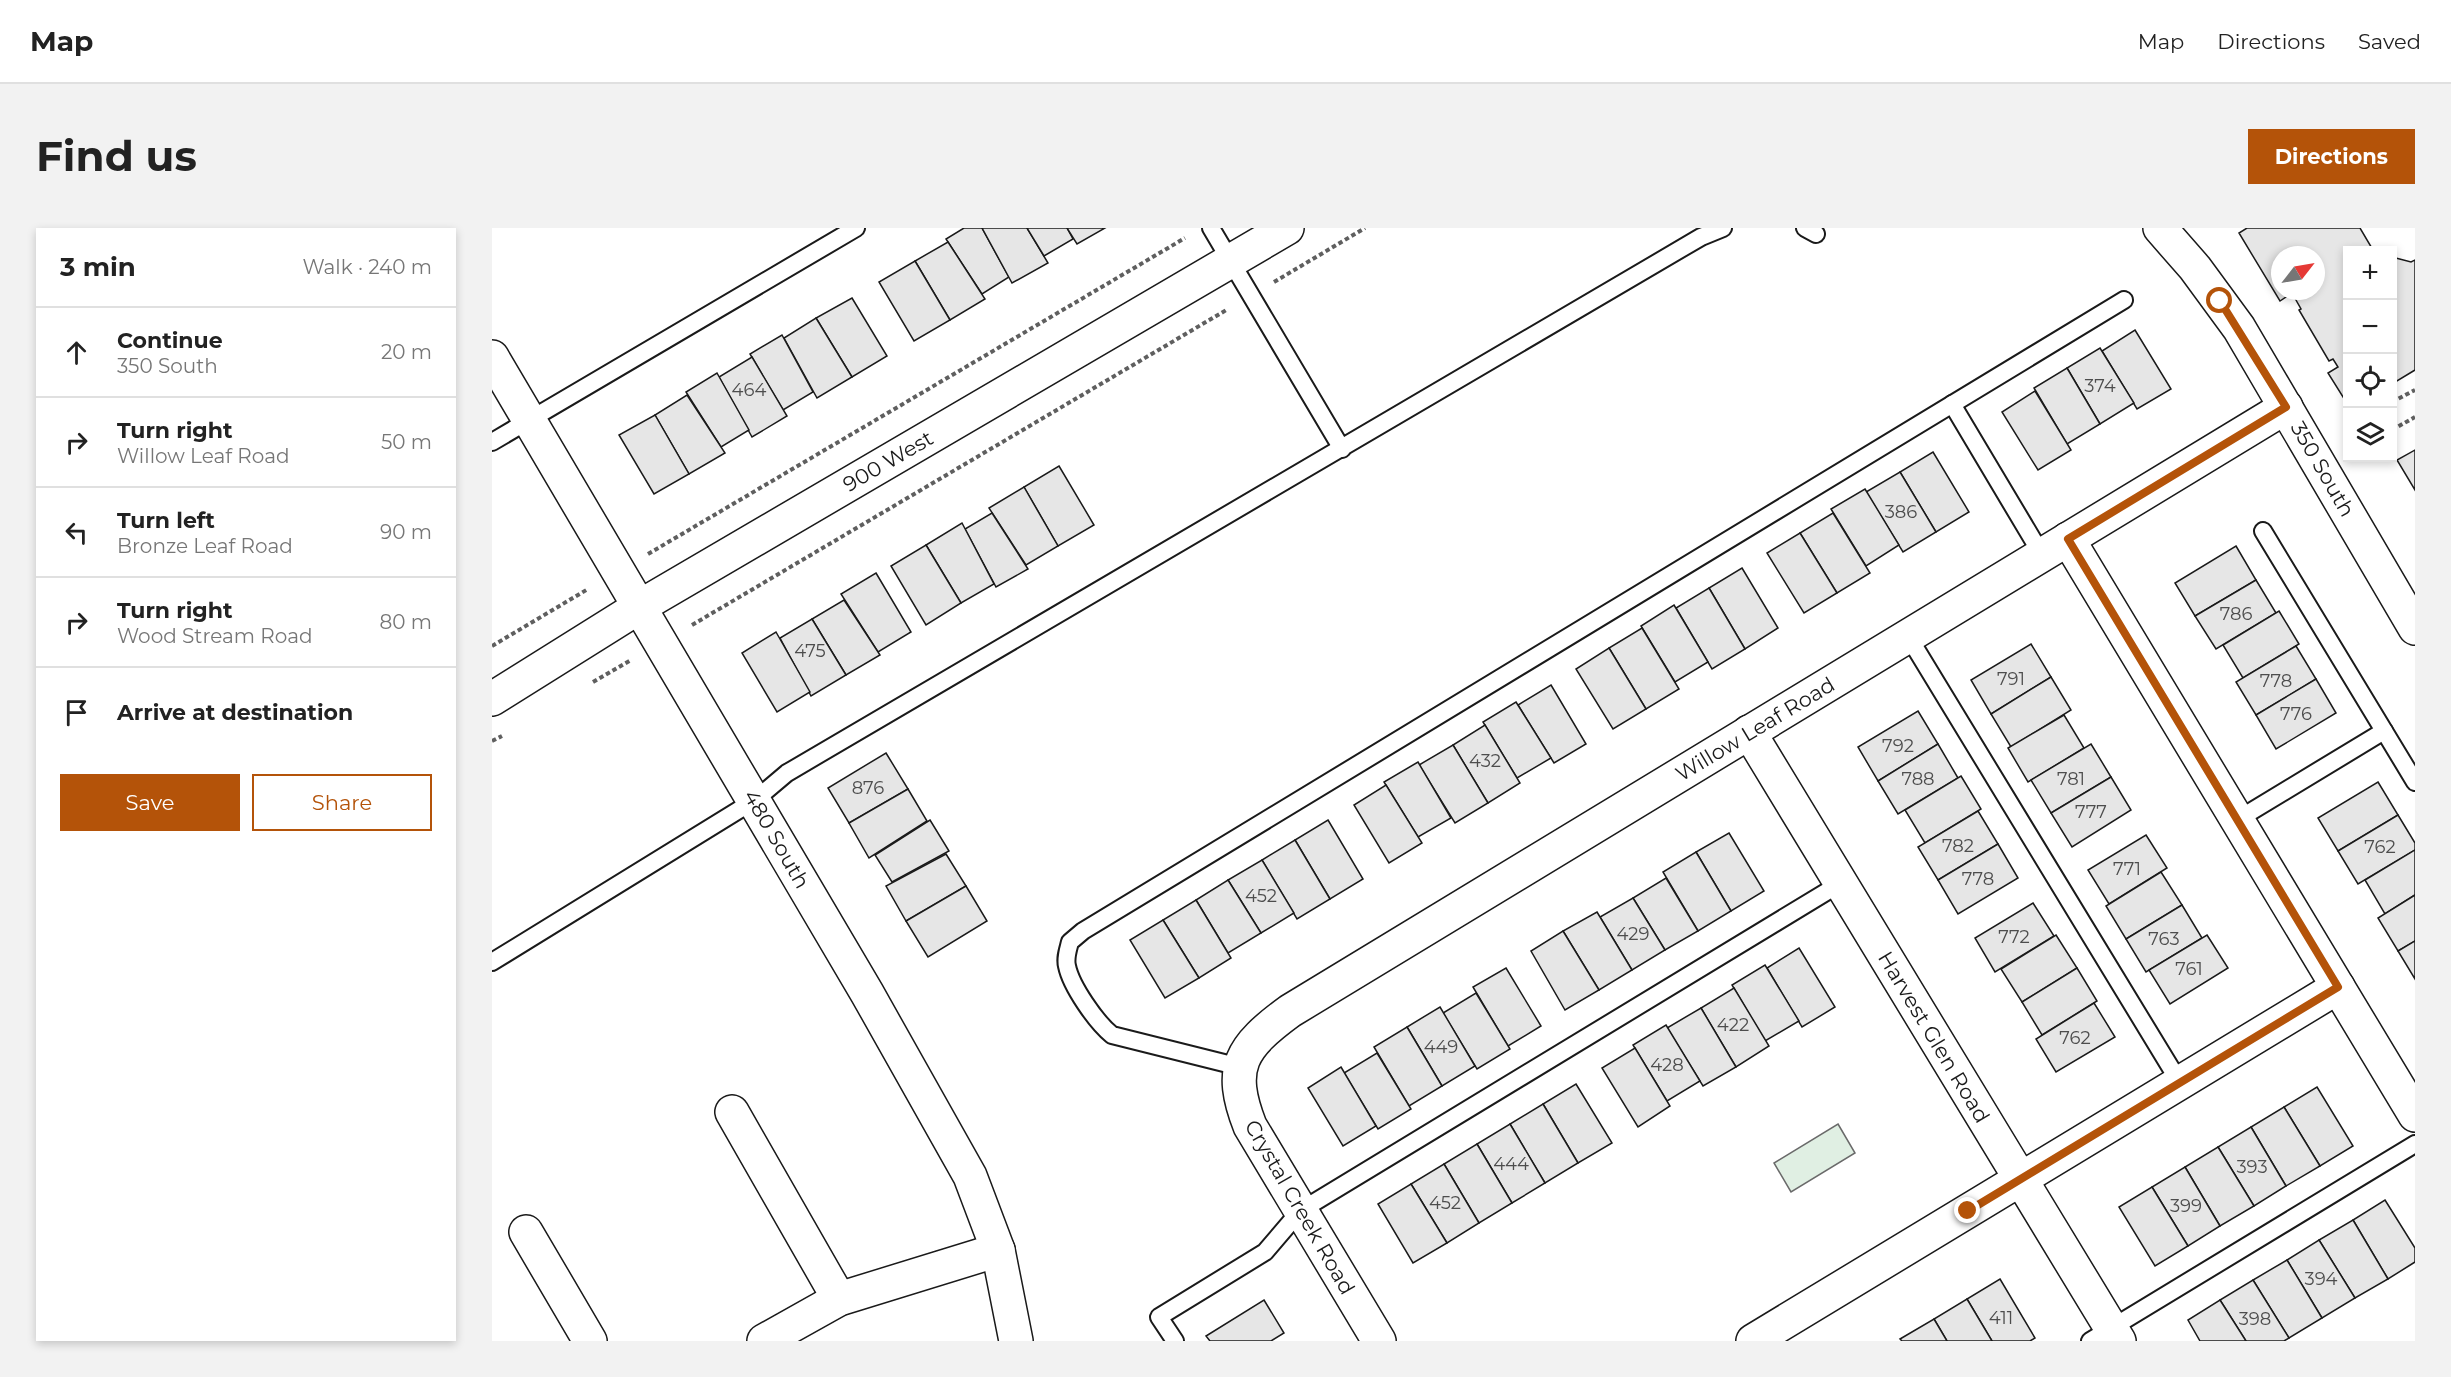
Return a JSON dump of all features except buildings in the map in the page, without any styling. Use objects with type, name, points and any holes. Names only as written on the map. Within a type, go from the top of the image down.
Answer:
[{"type":"street","name":"900 West","points":[[492,699],[639,607],[1287,228]]},
{"type":"street","name":"350 South","points":[[2160,228],[2220,301],[2286,407],[2415,628]]},
{"type":"street","name":"480 South","points":[[492,357],[755,800],[970,1176],[998,1250],[1016,1341]]},
{"type":"street","name":"Willow Leaf Road","points":[[1240,1067],[1249,1048],[1261,1032],[1290,1011],[2286,407]]},
{"type":"street","points":[[2055,547],[2236,820],[2415,1114]]},
{"type":"street","name":"Harvest Glen Road","points":[[1749,732],[2021,1179],[2106,1337]]},
{"type":"street","points":[[1753,1341],[2338,987]]},
{"type":"street","name":"Crystal Creek Road","points":[[1240,1067],[1239,1092],[1250,1126],[1379,1341]]},
{"type":"street","points":[[732,1112],[839,1299]]},
{"type":"street","points":[[526,1232],[590,1341]]},
{"type":"street","points":[[764,1341],[839,1299],[998,1250]]},
{"type":"lane","points":[[492,442],[856,228]]},
{"type":"lane","points":[[1211,228],[1342,449]]},
{"type":"lane","points":[[492,962],[755,800],[787,773],[1690,243],[1723,228]]},
{"type":"lane","points":[[1240,1067],[1112,1035],[1098,1022],[1072,980],[1066,966],[1070,942],[1083,931],[2124,300]]},
{"type":"lane","points":[[1952,404],[2055,547]]},
{"type":"lane","points":[[2263,531],[2415,782]]},
{"type":"lane","points":[[1908,636],[2180,1083]]},
{"type":"lane","points":[[2236,820],[2384,731]]},
{"type":"lane","points":[[1174,1341],[1159,1317],[1265,1252],[1300,1211],[1841,883]]},
{"type":"lane","points":[[2106,1337],[2415,1144]]},
{"type":"path","points":[[585,687],[1365,228]]},
{"type":"path","points":[[492,646],[1190,234]]},
{"type":"path","points":[[2397,399],[2415,390]]},
{"type":"path","points":[[2397,426],[2415,417]]},
{"type":"path","points":[[492,741],[502,735]]},
{"type":"green space","points":[[1838,1124],[1855,1153],[1791,1192],[1774,1163]]},
{"type":"route","points":[[1968,1211],[2338,987],[2068,539],[2286,407],[2239,328],[2220,301]]}]
